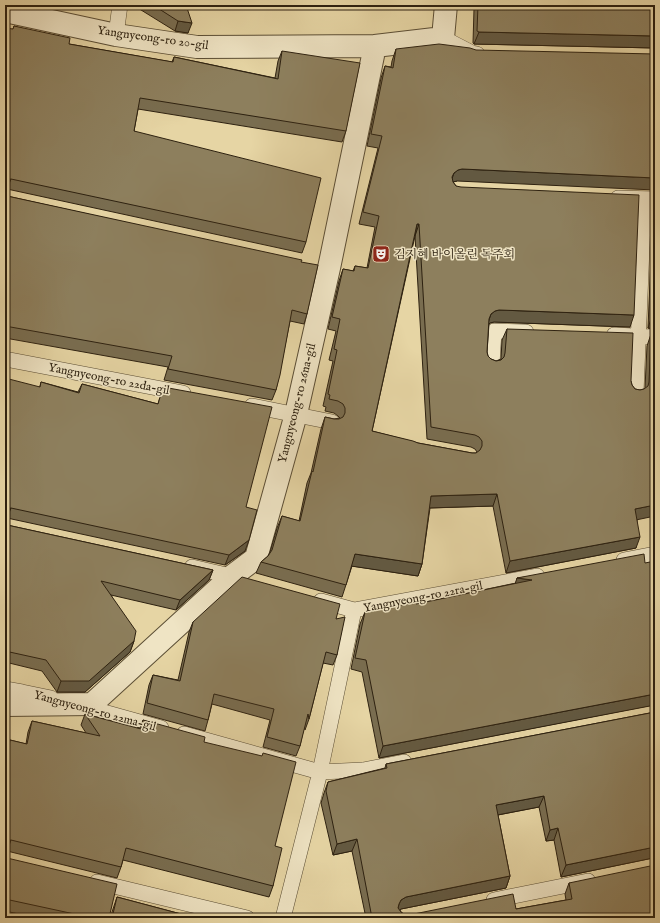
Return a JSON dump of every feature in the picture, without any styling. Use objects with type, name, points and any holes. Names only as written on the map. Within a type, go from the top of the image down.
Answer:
[{"type":"street","points":[[375,46],[444,38],[446,5]]},
{"type":"street","name":"Yangnyeong-ro 20-gil","points":[[5,11],[116,35],[197,47],[375,46]]},
{"type":"street","name":"Yangnyeong-ro 26na-gil","points":[[5,705],[92,704],[232,576],[256,558],[296,414],[321,267],[375,46]]},
{"type":"lane","points":[[116,35],[120,5]]},
{"type":"lane","points":[[444,38],[472,54],[488,54]]},
{"type":"lane","points":[[605,197],[649,199],[638,336],[636,393]]},
{"type":"lane","points":[[492,364],[494,331],[540,332]]},
{"type":"lane","points":[[600,335],[655,337]]},
{"type":"lane","name":"Yangnyeong-ro 22da-gil","points":[[5,358],[196,395]]},
{"type":"lane","points":[[242,404],[332,422]]},
{"type":"lane","points":[[609,562],[655,554]]},
{"type":"lane","points":[[179,565],[255,582]]},
{"type":"lane","name":"Yangnyeong-ro 22ra-gil","points":[[308,597],[354,610],[547,574]]},
{"type":"lane","points":[[283,918],[320,772],[354,610]]},
{"type":"lane","name":"Yangnyeong-ro 22ma-gil","points":[[5,689],[76,704],[320,772],[363,770],[417,760]]},
{"type":"lane","points":[[81,878],[247,918]]},
{"type":"lane","points":[[479,903],[602,878]]},
{"type":"building","points":[[153,5],[186,5],[192,23],[178,21]]},
{"type":"building","points":[[478,5],[655,5],[655,36],[479,32],[477,31]]},
{"type":"building","points":[[14,26],[70,38],[69,44],[173,62],[174,57],[278,79],[282,51],[360,63],[346,131],[140,98],[134,131],[321,178],[306,242],[11,179],[5,180],[5,28],[13,29]]},
{"type":"building","points":[[439,44],[476,50],[655,54],[655,178],[462,169],[454,173],[452,177],[456,186],[461,187],[639,195],[634,315],[495,311],[491,314],[489,319],[487,352],[491,359],[496,361],[501,360],[504,357],[507,329],[633,333],[631,381],[635,389],[640,390],[648,386],[651,334],[655,334],[655,505],[635,509],[640,537],[510,561],[497,494],[431,496],[422,564],[355,554],[346,585],[261,562],[272,550],[282,516],[300,521],[325,417],[339,419],[343,417],[345,413],[343,404],[329,399],[330,395],[328,394],[337,350],[334,349],[340,319],[332,317],[343,269],[354,271],[355,266],[368,268],[379,216],[363,212],[382,136],[371,134],[385,66],[393,68],[396,49]],"holes":[[[417,224],[419,224],[431,427],[479,437],[482,441],[482,446],[476,453],[418,443],[372,431]]]},
{"type":"building","points":[[5,195],[302,260],[301,262],[318,265],[307,314],[292,310],[276,390],[168,369],[172,356],[5,326]]},
{"type":"building","points":[[655,243],[655,316],[652,316]]},
{"type":"building","points":[[5,378],[40,387],[41,382],[79,393],[82,384],[158,404],[163,387],[272,407],[246,507],[257,510],[249,540],[229,555],[11,508],[5,509]]},
{"type":"building","points":[[5,524],[213,570],[180,600],[101,581],[136,631],[134,641],[89,681],[61,681],[46,660],[5,651]]},
{"type":"building","points":[[644,554],[645,563],[655,561],[655,694],[383,746],[366,660],[355,658],[365,612],[417,602],[416,604],[532,580],[517,578]]},
{"type":"building","points":[[242,577],[340,604],[336,619],[345,617],[337,655],[326,652],[309,719],[308,714],[300,746],[267,737],[274,709],[214,694],[208,720],[147,703],[153,675],[180,681],[193,622]]},
{"type":"building","points":[[655,712],[655,847],[566,865],[558,828],[550,830],[544,796],[496,805],[510,876],[406,897],[401,900],[398,908],[405,915],[409,915],[513,894],[516,909],[572,899],[569,883],[655,865],[655,918],[372,918],[357,839],[337,844],[326,791],[328,782],[387,768],[386,764]]},
{"type":"building","points":[[85,714],[141,729],[143,720],[205,737],[204,742],[262,756],[263,753],[296,762],[275,846],[282,848],[273,886],[126,848],[121,867],[11,840],[5,841],[5,770],[10,740],[27,744],[32,721],[100,736]]},
{"type":"building","points":[[5,857],[117,884],[109,918],[93,918],[5,899]]},
{"type":"building","points":[[117,897],[196,918],[112,918]]},
{"type":"building","points":[[201,915],[214,918],[201,918]]},
{"type":"place","name":"김지혜 바이올린 독주회","points":[[381,254]]}]
